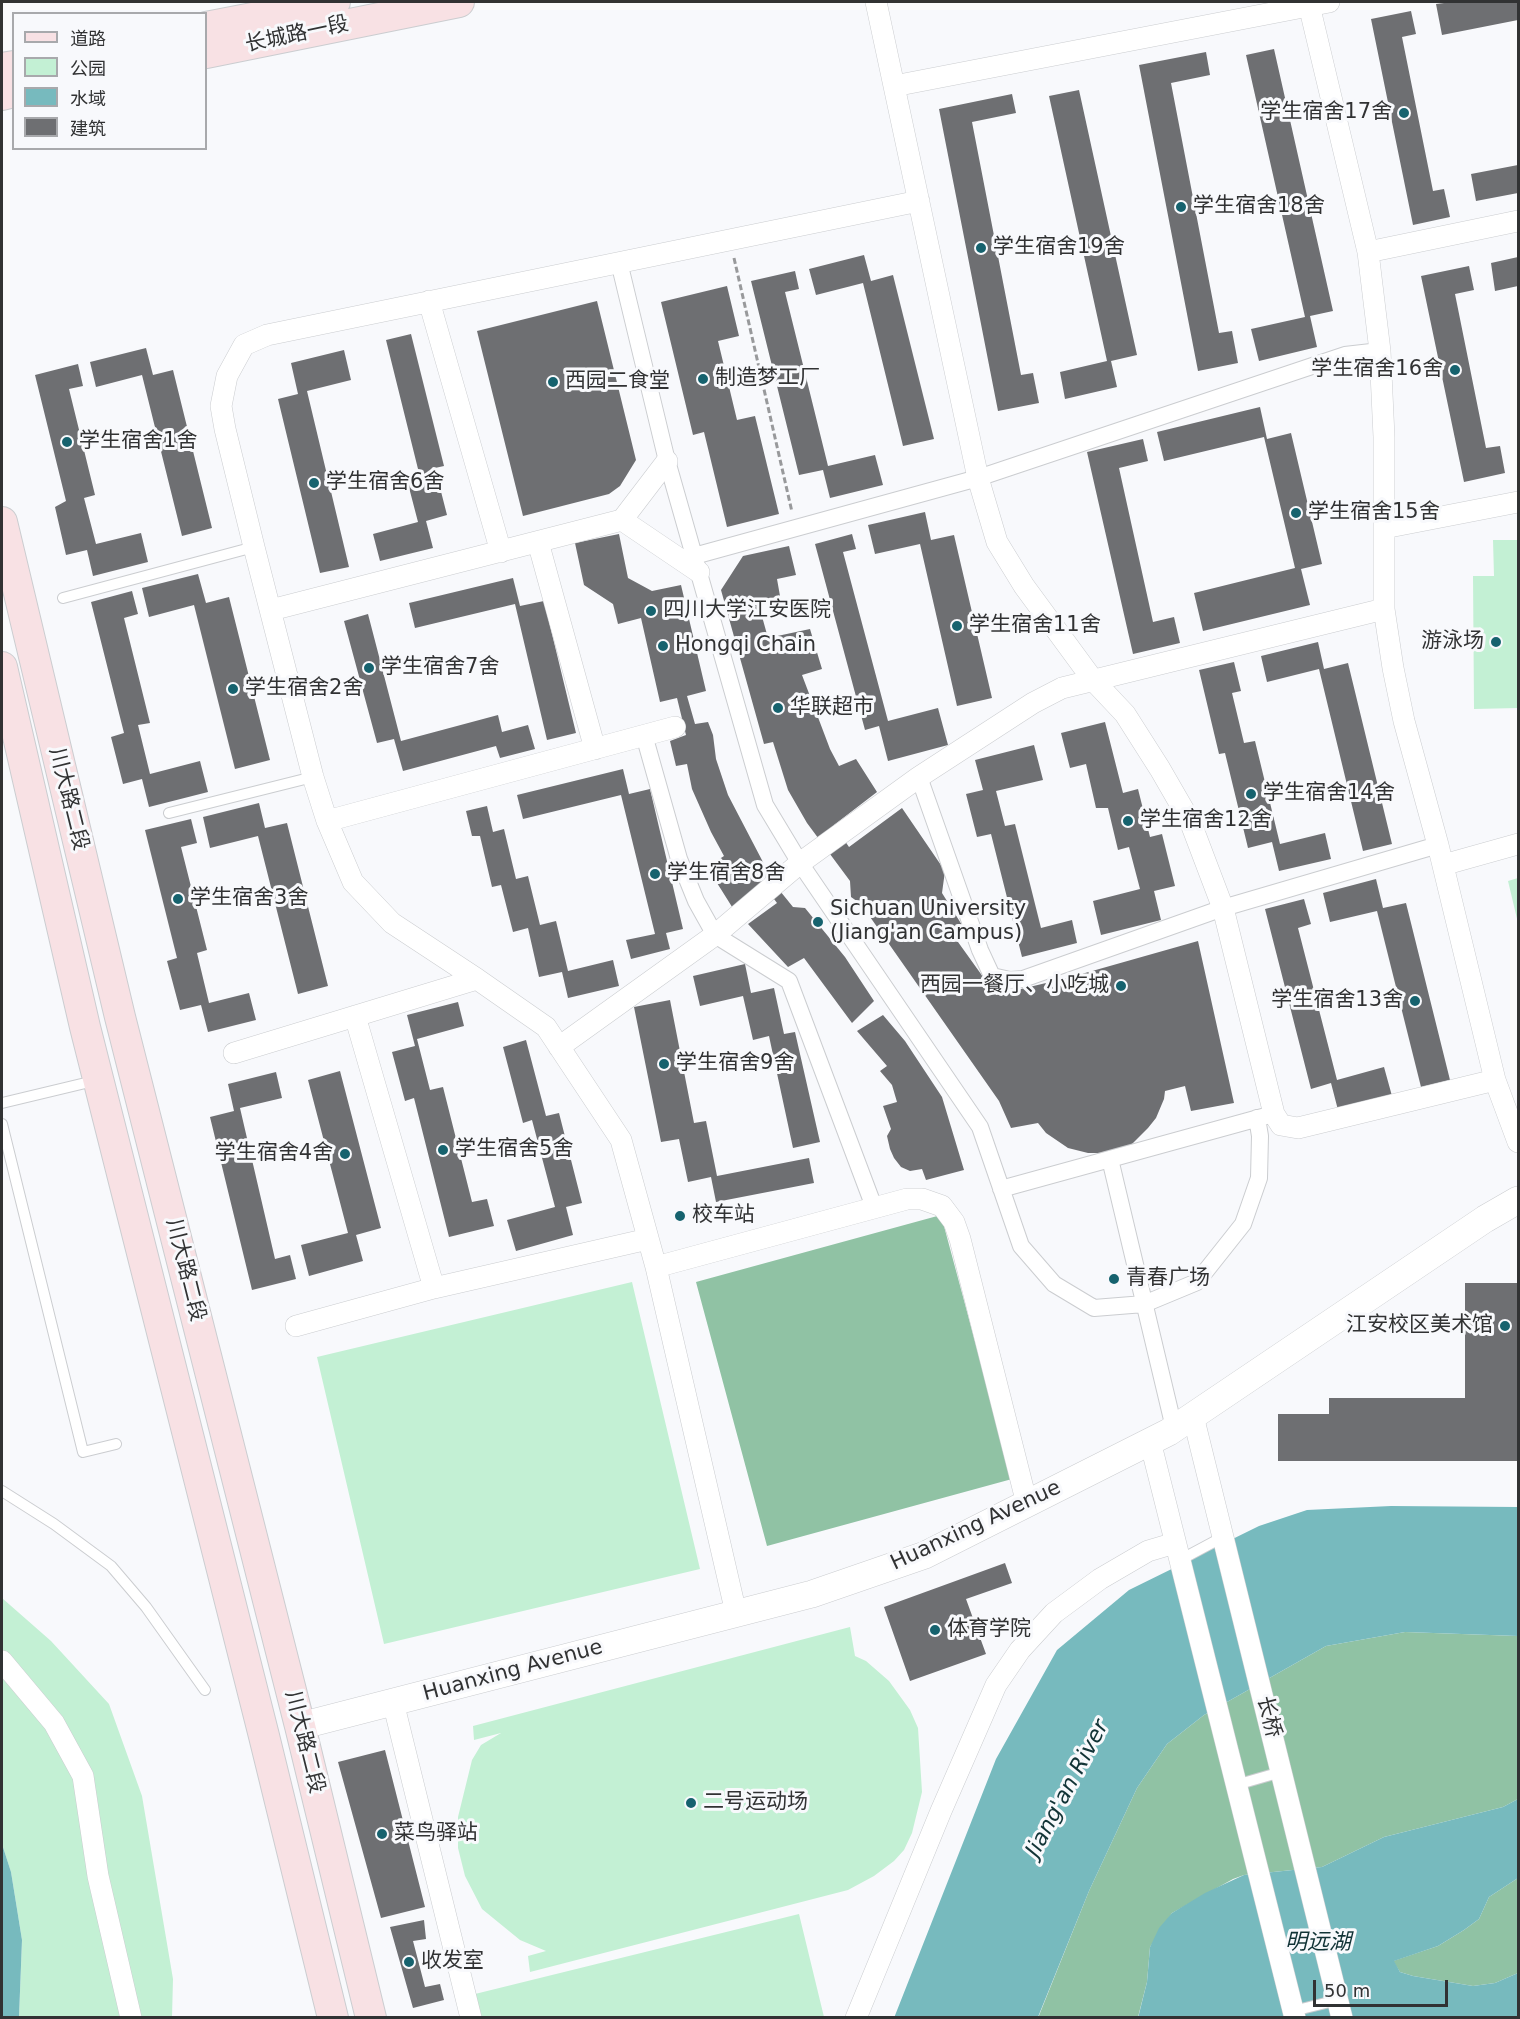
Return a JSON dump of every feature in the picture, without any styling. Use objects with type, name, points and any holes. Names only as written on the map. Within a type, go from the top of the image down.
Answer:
[{"type":"main road","name":"长城路一段","points":[[207,27],[335,2]]},
{"type":"main road","name":"长城路一段","points":[[207,53],[459,2]]},
{"type":"main road","name":"川大路二段","points":[[2,522],[118,1006],[372,2018]]},
{"type":"main road","name":"川大路二段","points":[[2,667],[98,1080],[333,2018]]},
{"type":"street","points":[[619,262],[667,461],[765,805],[800,863],[980,1127],[1021,1246],[1054,1284],[1094,1308],[1144,1304],[1197,1282],[1243,1224],[1259,1178],[1260,1136],[1266,1116],[1222,908],[1190,820],[1160,769],[1125,714],[1092,681],[1024,586],[997,542],[978,478],[876,2]]},
{"type":"street","points":[[894,86],[1319,4],[1368,252],[1380,351],[1384,437],[1384,609],[1393,668],[1404,721],[1440,855],[1494,1080],[1518,1142]]},
{"type":"street","points":[[736,1613],[656,1267],[621,1140],[546,1027],[392,923],[353,882],[327,821],[313,777],[254,547],[221,406],[227,376],[244,345],[267,335],[919,201]]},
{"type":"street","points":[[1368,252],[1518,221]]},
{"type":"street","points":[[429,301],[501,552]]},
{"type":"street","points":[[697,564],[740,542],[796,529],[978,478],[1345,355],[1380,351]]},
{"type":"street","points":[[271,610],[622,520],[667,461]]},
{"type":"street","points":[[1384,528],[1518,502]]},
{"type":"street","points":[[622,520],[697,564]]},
{"type":"street","points":[[538,542],[595,748]]},
{"type":"street","points":[[559,1047],[716,935],[800,863],[919,777],[1033,703],[1062,688],[1384,609]]},
{"type":"street","points":[[327,821],[675,727]]},
{"type":"street","points":[[644,735],[678,859],[696,901],[716,935],[789,981],[874,1207]]},
{"type":"street","points":[[919,777],[980,950],[992,976],[1010,980],[1023,979],[1222,908],[1440,855],[1518,844]]},
{"type":"street","points":[[234,1053],[477,979]]},
{"type":"street","points":[[355,1016],[434,1288]]},
{"type":"street","points":[[1001,1189],[1266,1116],[1281,1125],[1298,1128],[1494,1080]]},
{"type":"street","points":[[1110,1159],[1144,1304],[1184,1422]]},
{"type":"street","points":[[656,1267],[907,1199],[922,1198],[942,1206],[954,1222],[960,1239],[1027,1504]]},
{"type":"street","name":"Huanxing Avenue","points":[[300,1726],[812,1594],[925,1555],[1150,1442],[1184,1422],[1485,1219],[1518,1200]]},
{"type":"street","points":[[296,1326],[434,1288],[648,1239]]},
{"type":"street","name":"长桥","points":[[1184,1422],[1224,1539],[1340,2009]]},
{"type":"street","points":[[1150,1442],[1294,2014]]},
{"type":"street","points":[[856,2018],[941,1811],[996,1685],[1020,1650],[1054,1613],[1100,1579],[1148,1551],[1179,1556]]},
{"type":"street","points":[[2,1661],[54,1723],[83,1776],[98,1876],[131,2018]]},
{"type":"street","points":[[393,1702],[471,2018]]},
{"type":"lane","points":[[63,598],[254,547]]},
{"type":"lane","points":[[169,813],[313,777]]},
{"type":"lane","points":[[2,1103],[98,1080]]},
{"type":"lane","points":[[2,1124],[83,1452],[116,1444]]},
{"type":"lane","points":[[2,1491],[54,1524],[111,1566],[146,1607],[205,1690]]},
{"type":"lane","points":[[1179,1556],[1224,1539]]},
{"type":"lane","points":[[1236,1785],[1281,1772]]},
{"type":"lane","points":[[1294,2014],[1340,2009]]},
{"type":"path","points":[[730,240],[796,529]]},
{"type":"green space","name":"游泳场","points":[[1493,540],[1518,540],[1518,708],[1474,709],[1473,576],[1494,576]]},
{"type":"green space","points":[[1518,878],[1518,923],[1508,881]]},
{"type":"green space","points":[[941,1215],[1012,1479],[767,1546],[696,1282]]},
{"type":"green space","points":[[632,1282],[700,1569],[384,1644],[317,1357]]},
{"type":"green space","points":[[2,1598],[51,1641],[109,1704],[142,1796],[173,1979],[172,2017],[19,2017],[22,1940],[11,1872],[2,1844]]},
{"type":"green space","name":"二号运动场","points":[[850,1627],[855,1656],[866,1661],[889,1681],[910,1710],[918,1728],[922,1792],[912,1833],[904,1850],[894,1861],[874,1876],[848,1890],[530,1972],[528,1956],[546,1951],[520,1940],[482,1909],[465,1876],[458,1848],[458,1817],[472,1760],[481,1745],[501,1733],[474,1740],[473,1726]]},
{"type":"green space","points":[[1405,1632],[1518,1636],[1518,1799],[1503,1807],[1384,1837],[1322,1867],[1244,1875],[1233,1879],[1172,1913],[1150,1947],[1147,1982],[1138,2017],[1038,2018],[1089,1891],[1137,1788],[1167,1744],[1204,1715],[1326,1646]]},
{"type":"green space","points":[[1518,1878],[1518,1973],[1495,1983],[1473,1986],[1400,1972],[1393,1961],[1438,1946],[1464,1930],[1479,1919],[1489,1897]]},
{"type":"green space","points":[[799,1914],[824,2017],[481,2017],[475,1994]]},
{"type":"water","name":"Jiang'an River","points":[[1391,1506],[1518,1507],[1518,1636],[1405,1632],[1326,1646],[1204,1715],[1167,1744],[1137,1788],[1089,1891],[1038,2017],[894,2018],[996,1759],[1057,1650],[1129,1590],[1259,1526],[1307,1510]]},
{"type":"water","name":"明远湖","points":[[1518,1799],[1518,1878],[1489,1897],[1479,1919],[1464,1930],[1438,1946],[1394,1961],[1400,1972],[1473,1986],[1495,1983],[1518,1973],[1518,2017],[1138,2018],[1147,1982],[1150,1947],[1159,1928],[1172,1913],[1205,1893],[1244,1875],[1322,1867],[1384,1837],[1503,1807]]},
{"type":"water","points":[[2,1844],[11,1872],[22,1940],[19,2017],[2,2017]]},
{"type":"building","points":[[1518,2],[1518,20],[1442,35],[1436,4]]},
{"type":"building","name":"学生宿舍17舍","points":[[1411,11],[1416,34],[1402,37],[1433,191],[1444,189],[1450,217],[1413,225],[1371,19]]},
{"type":"building","name":"学生宿舍18舍","points":[[1274,49],[1333,311],[1310,316],[1317,347],[1259,361],[1251,329],[1305,317],[1246,55]]},
{"type":"building","name":"学生宿舍18舍","points":[[1206,52],[1210,75],[1171,83],[1219,333],[1232,331],[1238,363],[1198,371],[1139,65]]},
{"type":"building","name":"学生宿舍19舍","points":[[1079,90],[1137,355],[1111,361],[1117,387],[1065,399],[1060,372],[1107,361],[1049,96]]},
{"type":"building","name":"学生宿舍19舍","points":[[1012,94],[1016,113],[972,122],[1021,375],[1033,373],[1039,403],[998,411],[939,109]]},
{"type":"building","points":[[1518,165],[1518,193],[1476,201],[1471,174]]},
{"type":"building","points":[[864,255],[871,281],[893,275],[934,439],[903,446],[863,283],[816,295],[809,269]]},
{"type":"building","points":[[1518,257],[1518,286],[1495,291],[1491,263]]},
{"type":"building","name":"学生宿舍16舍","points":[[1469,266],[1474,290],[1455,294],[1486,448],[1500,446],[1505,473],[1464,482],[1421,276]]},
{"type":"building","points":[[795,271],[799,289],[785,292],[828,466],[875,455],[883,485],[830,498],[823,470],[799,475],[751,281]]},
{"type":"building","name":"制造梦工厂","points":[[727,286],[739,336],[718,341],[737,420],[755,416],[779,514],[727,527],[704,432],[693,435],[661,302]]},
{"type":"building","name":"西园二食堂","points":[[597,301],[636,460],[620,486],[609,494],[523,516],[477,331]]},
{"type":"building","name":"学生宿舍6舍","points":[[411,334],[444,466],[435,468],[447,515],[426,521],[433,548],[380,561],[373,534],[418,522],[406,476],[419,473],[386,340]]},
{"type":"building","name":"学生宿舍1舍","points":[[146,348],[153,375],[173,370],[212,528],[182,536],[142,375],[96,387],[90,362]]},
{"type":"building","name":"学生宿舍6舍","points":[[344,350],[351,380],[307,391],[349,567],[320,573],[278,399],[298,394],[291,363]]},
{"type":"building","name":"学生宿舍1舍","points":[[78,364],[83,386],[69,389],[95,495],[84,498],[96,544],[141,533],[148,562],[93,576],[87,550],[66,555],[55,507],[66,501],[35,375]]},
{"type":"building","name":"学生宿舍15舍","points":[[1260,407],[1267,439],[1291,433],[1322,564],[1301,569],[1310,605],[1203,631],[1194,593],[1295,568],[1264,437],[1164,461],[1157,432]]},
{"type":"building","points":[[1143,439],[1148,461],[1119,468],[1153,622],[1174,617],[1180,643],[1133,654],[1087,452]]},
{"type":"building","name":"学生宿舍11舍","points":[[925,512],[931,540],[954,535],[992,698],[957,706],[920,544],[875,554],[868,525]]},
{"type":"building","points":[[619,534],[628,578],[652,591],[681,585],[706,691],[687,696],[695,724],[708,722],[713,735],[716,759],[728,795],[764,864],[777,877],[772,881],[793,907],[805,908],[845,957],[874,1001],[852,1023],[804,958],[788,967],[748,924],[777,903],[765,887],[734,910],[707,867],[724,856],[692,789],[687,764],[676,766],[670,741],[686,735],[677,698],[660,702],[641,618],[618,624],[613,604],[584,585],[575,543]]},
{"type":"building","points":[[852,534],[856,549],[843,552],[888,721],[938,708],[948,745],[888,761],[879,726],[865,730],[815,544]]},
{"type":"building","name":"西园一餐厅、小吃城","points":[[789,546],[796,575],[777,579],[780,596],[758,602],[768,638],[810,629],[822,669],[802,675],[830,749],[839,766],[856,759],[877,792],[834,825],[849,847],[902,808],[945,871],[942,893],[967,933],[958,942],[996,995],[1071,977],[1198,941],[1234,1103],[1191,1111],[1185,1086],[1165,1091],[1156,1118],[1132,1144],[1102,1153],[1088,1153],[1068,1148],[1046,1133],[1038,1123],[1011,1128],[999,1101],[861,904],[851,897],[850,881],[807,823],[788,790],[773,742],[764,744],[721,590],[743,556]]},
{"type":"building","name":"学生宿舍2舍","points":[[198,574],[206,603],[229,597],[270,760],[235,769],[194,605],[149,617],[142,588]]},
{"type":"building","name":"学生宿舍7舍","points":[[513,578],[520,606],[544,601],[576,733],[547,740],[515,604],[415,628],[409,603]]},
{"type":"building","points":[[132,591],[138,614],[124,618],[150,723],[138,725],[150,774],[200,761],[208,792],[149,807],[142,779],[123,784],[111,737],[124,733],[91,602]]},
{"type":"building","name":"学生宿舍7舍","points":[[368,614],[401,741],[498,715],[502,732],[528,725],[535,749],[500,758],[496,746],[403,771],[394,739],[377,743],[344,621]]},
{"type":"building","name":"学生宿舍14舍","points":[[1318,642],[1324,669],[1348,663],[1392,844],[1363,851],[1319,669],[1267,682],[1261,656]]},
{"type":"building","name":"学生宿舍14舍","points":[[1234,662],[1241,691],[1232,693],[1244,743],[1255,741],[1280,844],[1325,833],[1331,859],[1279,871],[1272,842],[1248,848],[1225,753],[1219,754],[1199,670]]},
{"type":"building","name":"学生宿舍12舍","points":[[1105,722],[1123,793],[1138,789],[1150,837],[1162,834],[1175,886],[1154,891],[1161,920],[1101,935],[1093,901],[1140,889],[1129,847],[1118,850],[1108,808],[1096,808],[1086,764],[1070,768],[1061,733]]},
{"type":"building","points":[[1034,745],[1043,780],[996,791],[1005,826],[1015,824],[1041,928],[1072,920],[1077,943],[1022,957],[991,834],[977,837],[966,794],[983,790],[975,760]]},
{"type":"building","name":"学生宿舍8舍","points":[[623,769],[629,794],[650,789],[683,929],[666,933],[670,949],[631,959],[626,940],[655,934],[621,795],[523,819],[517,795]]},
{"type":"building","name":"学生宿舍3舍","points":[[259,803],[265,828],[287,823],[328,986],[298,994],[258,836],[210,848],[203,817]]},
{"type":"building","points":[[487,806],[493,832],[504,829],[516,879],[528,876],[540,925],[556,921],[568,971],[613,960],[619,986],[568,998],[562,972],[539,977],[528,928],[513,932],[501,885],[492,887],[480,836],[472,836],[466,811]]},
{"type":"building","name":"学生宿舍3舍","points":[[191,819],[197,843],[181,847],[207,950],[197,953],[209,1003],[249,993],[256,1020],[208,1032],[201,1005],[180,1010],[167,961],[177,958],[145,830]]},
{"type":"building","name":"学生宿舍13舍","points":[[1376,879],[1383,908],[1406,903],[1450,1080],[1421,1087],[1377,911],[1330,922],[1323,893]]},
{"type":"building","name":"学生宿舍13舍","points":[[1304,899],[1311,924],[1298,928],[1337,1080],[1384,1067],[1392,1096],[1338,1110],[1331,1083],[1311,1089],[1265,909]]},
{"type":"building","name":"学生宿舍9舍","points":[[745,964],[751,993],[774,988],[784,1034],[795,1032],[820,1142],[793,1148],[769,1036],[753,1040],[743,996],[700,1006],[693,976]]},
{"type":"building","name":"学生宿舍9舍","points":[[670,1000],[694,1123],[706,1121],[717,1176],[809,1158],[814,1183],[716,1202],[711,1177],[688,1182],[679,1139],[661,1142],[634,1007]]},
{"type":"building","name":"学生宿舍5舍","points":[[458,1002],[464,1026],[417,1039],[430,1090],[443,1087],[472,1202],[487,1199],[494,1226],[449,1237],[414,1098],[405,1101],[392,1052],[415,1046],[407,1015]]},
{"type":"building","points":[[883,1015],[905,1041],[942,1097],[964,1170],[926,1180],[922,1169],[910,1171],[901,1167],[894,1158],[887,1136],[891,1129],[883,1106],[897,1102],[892,1085],[880,1071],[887,1066],[857,1031]]},
{"type":"building","name":"学生宿舍5舍","points":[[526,1040],[546,1116],[559,1113],[582,1203],[566,1207],[573,1235],[516,1251],[507,1220],[555,1207],[532,1120],[523,1123],[503,1047]]},
{"type":"building","name":"学生宿舍4舍","points":[[340,1071],[381,1228],[356,1235],[363,1261],[309,1276],[301,1245],[348,1233],[308,1080]]},
{"type":"building","name":"学生宿舍4舍","points":[[276,1072],[282,1098],[240,1108],[275,1259],[290,1255],[296,1279],[252,1290],[210,1117],[234,1111],[228,1084]]},
{"type":"building","points":[[1465,1283],[1518,1283],[1518,1461],[1278,1461],[1278,1414],[1329,1414],[1329,1398],[1465,1398]]},
{"type":"building","name":"体育学院","points":[[1005,1563],[1012,1583],[966,1599],[986,1654],[910,1681],[884,1607]]},
{"type":"building","name":"菜鸟驿站","points":[[385,1750],[425,1907],[381,1918],[338,1762]]},
{"type":"building","name":"收发室","points":[[424,1920],[426,1939],[413,1941],[425,1987],[440,1984],[444,2000],[413,2008],[390,1927]]},
{"type":"place","name":"学生宿舍17舍","points":[[1404,113]]},
{"type":"place","name":"学生宿舍18舍","points":[[1181,207]]},
{"type":"place","name":"学生宿舍19舍","points":[[981,248]]},
{"type":"place","name":"学生宿舍16舍","points":[[1455,370]]},
{"type":"place","name":"制造梦工厂","points":[[703,379]]},
{"type":"place","name":"西园二食堂","points":[[553,382]]},
{"type":"place","name":"学生宿舍1舍","points":[[67,442]]},
{"type":"place","name":"学生宿舍6舍","points":[[314,483]]},
{"type":"place","name":"学生宿舍15舍","points":[[1296,513]]},
{"type":"place","name":"四川大学江安医院","points":[[651,611]]},
{"type":"place","name":"学生宿舍11舍","points":[[957,626]]},
{"type":"place","name":"游泳场","points":[[1496,642]]},
{"type":"place","name":"Hongqi Chain","points":[[663,646]]},
{"type":"place","name":"学生宿舍7舍","points":[[369,668]]},
{"type":"place","name":"学生宿舍2舍","points":[[233,689]]},
{"type":"place","name":"华联超市","points":[[778,708]]},
{"type":"place","name":"学生宿舍14舍","points":[[1251,794]]},
{"type":"place","name":"学生宿舍12舍","points":[[1128,821]]},
{"type":"place","name":"学生宿舍8舍","points":[[655,874]]},
{"type":"place","name":"学生宿舍3舍","points":[[178,899]]},
{"type":"place","name":"Sichuan University (Jiang'an Campus)","points":[[818,922]]},
{"type":"place","name":"西园一餐厅、小吃城","points":[[1121,986]]},
{"type":"place","name":"学生宿舍13舍","points":[[1415,1001]]},
{"type":"place","name":"学生宿舍9舍","points":[[664,1064]]},
{"type":"place","name":"学生宿舍5舍","points":[[443,1150]]},
{"type":"place","name":"学生宿舍4舍","points":[[345,1154]]},
{"type":"place","name":"校车站","points":[[680,1216]]},
{"type":"place","name":"青春广场","points":[[1114,1279]]},
{"type":"place","name":"江安校区美术馆","points":[[1505,1326]]},
{"type":"place","name":"体育学院","points":[[935,1630]]},
{"type":"place","name":"二号运动场","points":[[691,1803]]},
{"type":"place","name":"菜鸟驿站","points":[[382,1834]]},
{"type":"place","name":"收发室","points":[[409,1962]]}]
